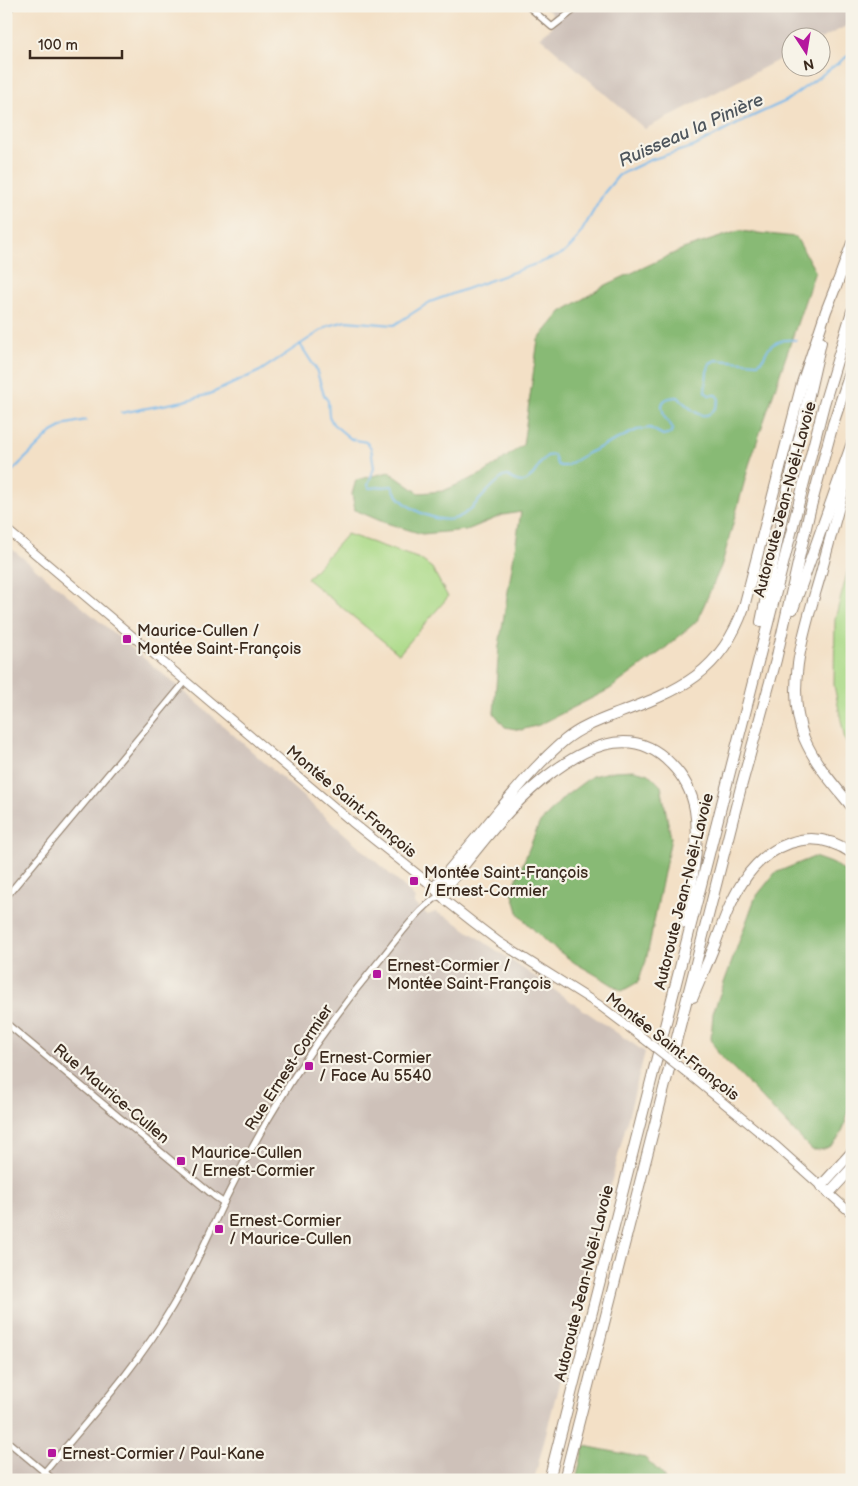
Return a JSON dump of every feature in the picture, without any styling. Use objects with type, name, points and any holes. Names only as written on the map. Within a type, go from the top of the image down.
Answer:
[{"type":"highway","points":[[437,891],[520,786],[564,742],[590,725],[678,688],[702,673],[723,649],[735,630],[744,607],[802,383],[826,311],[852,243]]},
{"type":"highway","points":[[737,738],[810,387],[837,283]]},
{"type":"highway","name":"Autoroute Jean-Noël-Lavoie","points":[[549,1480],[737,738],[826,396],[852,311]]},
{"type":"highway","name":"Autoroute Jean-Noël-Lavoie","points":[[564,1480],[741,787],[776,660],[810,510],[833,424],[852,367]]},
{"type":"highway","points":[[776,660],[852,443]]},
{"type":"highway","points":[[852,455],[802,640],[797,671],[796,695],[801,726],[810,751],[852,807]]},
{"type":"highway","points":[[437,891],[517,804],[547,776],[593,748],[614,742],[640,744],[658,753],[677,770],[687,786],[695,809],[695,848],[677,978]]},
{"type":"highway","points":[[678,1033],[729,905],[741,882],[752,868],[773,850],[800,840],[824,840],[836,843],[852,852]]},
{"type":"highway","points":[[825,1189],[852,1152]]},
{"type":"highway","points":[[825,1189],[852,1168]]},
{"type":"street","points":[[528,6],[552,27],[579,6]]},
{"type":"street","name":"Montée Saint-François","points":[[6,529],[185,682],[493,938],[583,994],[643,1038],[740,1115],[852,1214]]},
{"type":"street","points":[[6,897],[185,682]]},
{"type":"street","name":"Rue Ernest-Cormier","points":[[38,1480],[108,1397],[155,1335],[188,1280],[224,1202],[276,1107],[326,1031],[359,986],[437,891]]},
{"type":"street","name":"Rue Maurice-Cullen","points":[[6,1023],[214,1196],[224,1202]]},
{"type":"street","points":[[6,1440],[54,1480]]},
{"type":"shaded area","points":[[543,6],[852,6],[852,23],[830,34],[830,28],[780,28],[780,59],[645,129],[540,37],[552,27],[552,13]]},
{"type":"shaded area","points":[[6,544],[192,698],[410,892],[415,899],[414,904],[428,915],[435,912],[449,918],[645,1052],[534,1480],[6,1480]]},
{"type":"green space","points":[[739,231],[796,237],[815,271],[749,465],[722,564],[697,621],[663,650],[610,689],[539,725],[521,730],[505,727],[494,713],[499,646],[521,512],[503,515],[467,530],[422,534],[383,522],[355,510],[352,494],[356,480],[389,472],[419,493],[443,491],[484,473],[523,445],[538,340],[561,312],[606,285],[683,249]]},
{"type":"green space","points":[[347,534],[420,559],[432,568],[448,597],[399,654],[307,579]]},
{"type":"green space","points":[[852,555],[852,754],[845,740],[834,685],[835,619]]},
{"type":"green space","points":[[634,770],[649,774],[661,786],[671,838],[646,961],[638,982],[622,991],[575,963],[546,942],[519,915],[512,891],[539,824],[564,797],[592,776],[614,771]]},
{"type":"green space","points":[[814,857],[834,864],[852,877],[852,1093],[847,1117],[837,1140],[824,1149],[812,1150],[719,1055],[711,1039],[713,1013],[755,898],[775,873]]},
{"type":"green space","points":[[584,1446],[645,1458],[662,1474],[665,1480],[576,1480]]},
{"type":"waterway","name":"Ruisseau la Pinière","points":[[121,413],[210,394],[260,371],[328,326],[346,321],[394,325],[430,302],[558,256],[576,241],[604,193],[619,175],[650,160],[695,146],[786,101],[852,53]]},
{"type":"waterway","points":[[300,344],[316,369],[324,395],[328,401],[329,416],[333,424],[351,439],[366,442],[371,448],[374,468],[368,485],[369,488],[392,486],[400,498],[415,510],[435,518],[448,520],[458,518],[467,512],[503,477],[508,476],[522,482],[532,477],[547,456],[554,455],[557,464],[566,466],[588,453],[637,430],[650,428],[663,435],[671,433],[673,429],[664,417],[662,407],[665,400],[678,397],[694,412],[705,415],[710,413],[715,408],[719,399],[716,395],[709,395],[705,392],[710,363],[716,360],[758,363],[768,349],[777,342],[796,340]]},
{"type":"waterway","name":"Ruisseau la Pinière","points":[[6,477],[52,432],[67,424],[86,420]]},
{"type":"railway","points":[[6,17],[15,6]]},
{"type":"place","name":"Maurice-Cullen / Montée Saint-François","points":[[127,639]]},
{"type":"place","name":"Montée Saint-François / Ernest-Cormier","points":[[414,881]]},
{"type":"place","name":"Ernest-Cormier / Montée Saint-François","points":[[377,974]]},
{"type":"place","name":"Ernest-Cormier / Face Au 5540","points":[[309,1066]]},
{"type":"place","name":"Maurice-Cullen / Ernest-Cormier","points":[[181,1161]]},
{"type":"place","name":"Ernest-Cormier / Maurice-Cullen","points":[[219,1229]]},
{"type":"place","name":"Ernest-Cormier / Paul-Kane","points":[[52,1453]]}]
